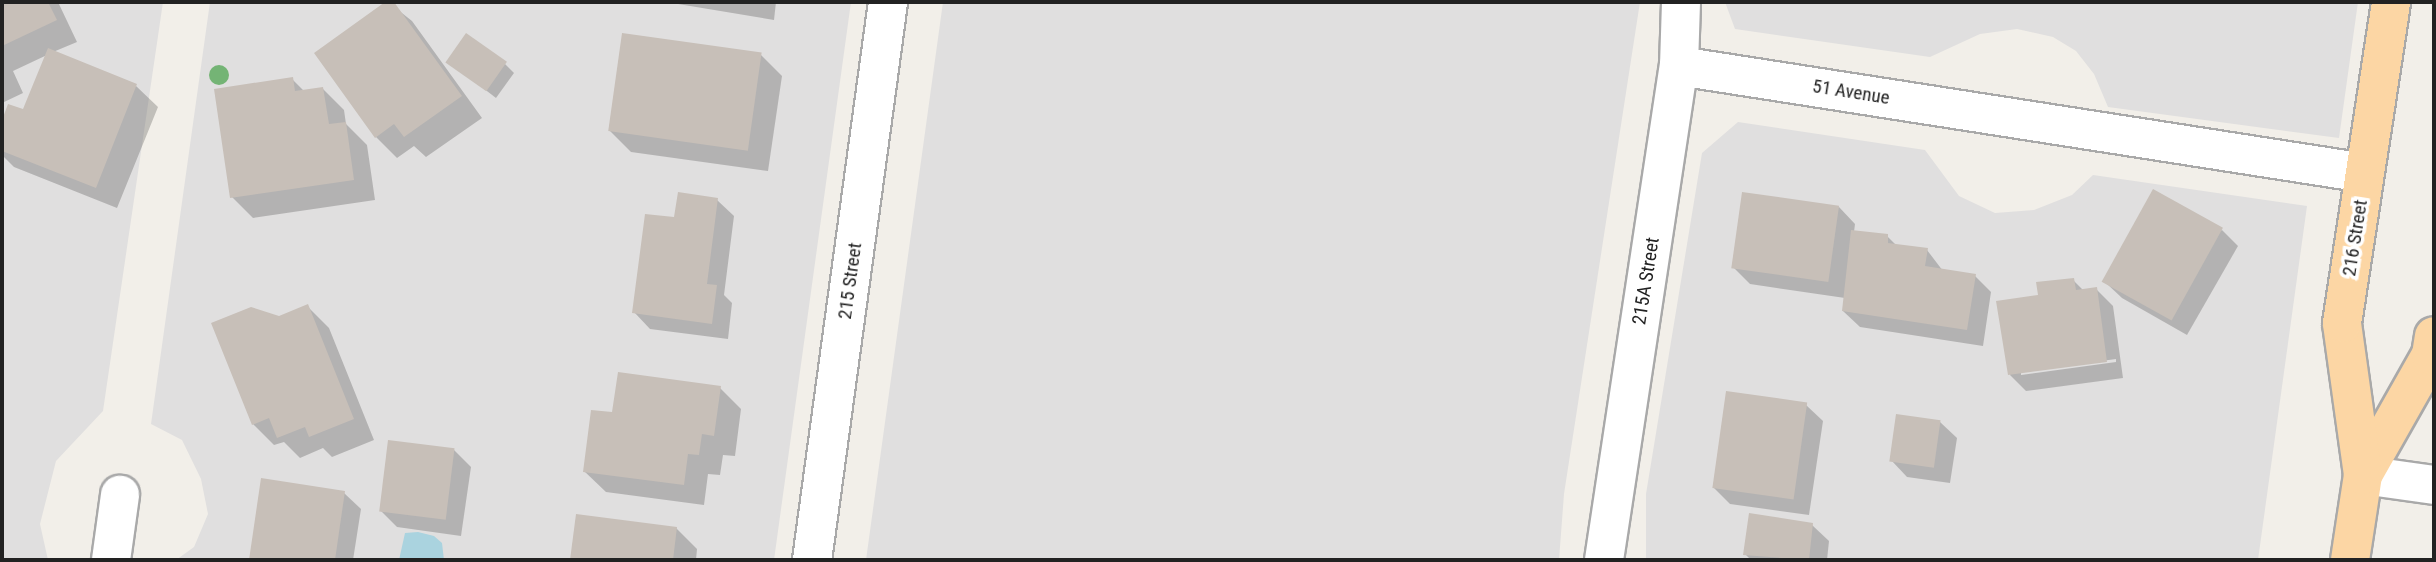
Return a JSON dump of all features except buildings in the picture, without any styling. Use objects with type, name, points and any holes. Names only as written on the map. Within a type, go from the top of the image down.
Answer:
[{"type":"main road","name":"216 Street","points":[[2350,560],[2363,475],[2342,323],[2390,2]]},
{"type":"main road","name":"216 Street","points":[[2363,475],[2431,355],[2434,336]]},
{"type":"street","name":"215 Street","points":[[812,560],[888,2]]},
{"type":"street","name":"215A Street","points":[[1604,560],[1679,66],[1681,2]]},
{"type":"street","name":"51 Avenue","points":[[1679,66],[2365,173]]},
{"type":"street","points":[[2363,475],[2434,485]]},
{"type":"street","points":[[111,560],[120,495]]},
{"type":"shaded area","points":[[2,2],[163,2],[103,411],[56,461],[40,524],[48,560],[2,560]]},
{"type":"shaded area","points":[[210,2],[851,2],[774,560],[176,560],[194,547],[208,514],[201,479],[182,440],[151,424]]},
{"type":"shaded area","points":[[943,2],[1640,2],[1564,494],[1559,560],[866,560]]},
{"type":"shaded area","points":[[1725,2],[2358,2],[2339,138],[2108,107],[2094,74],[2076,51],[2053,37],[2017,29],[1980,34],[1930,57],[1735,29]]},
{"type":"shaded area","points":[[1738,122],[1925,150],[1959,196],[1995,213],[2034,210],[2072,195],[2093,175],[2307,206],[2258,560],[1646,560],[1646,494],[1702,153]]},
{"type":"water","points":[[418,532],[434,536],[442,543],[444,560],[399,560],[405,533]]}]
